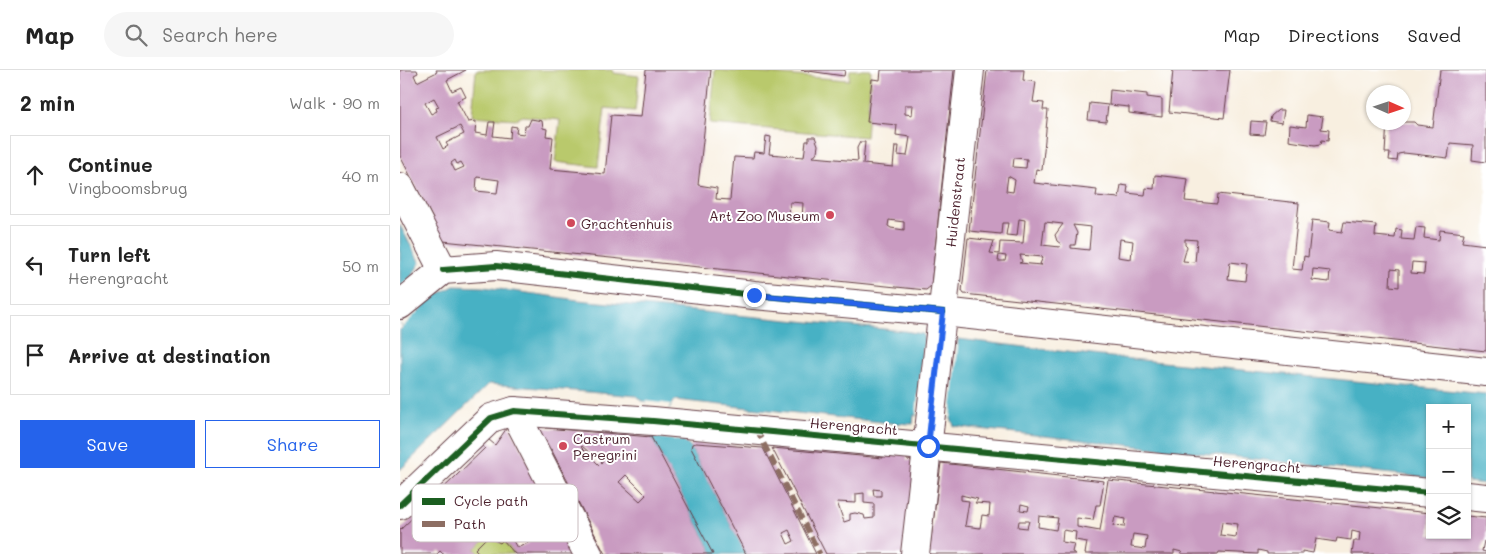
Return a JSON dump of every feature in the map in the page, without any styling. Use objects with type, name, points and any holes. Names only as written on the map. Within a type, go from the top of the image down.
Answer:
[{"type":"street","name":"Huidenstraat","points":[[915,554],[970,70]]},
{"type":"street","points":[[400,188],[436,274]]},
{"type":"street","points":[[400,305],[436,274],[496,266],[754,295],[942,323],[1486,372]]},
{"type":"street","points":[[514,411],[552,484]]},
{"type":"street","name":"Herengracht","points":[[422,484],[491,418],[514,411],[663,422],[930,435],[1426,493]]},
{"type":"street","name":"Herengracht","points":[[400,505],[412,494]]},
{"type":"street","points":[[1471,496],[1486,498]]},
{"type":"street","points":[[578,535],[588,554]]},
{"type":"green space","points":[[476,70],[613,70],[613,73],[639,76],[635,111],[605,108],[598,167],[555,162],[560,120],[523,116],[517,119],[472,116]]},
{"type":"green space","points":[[715,70],[849,80],[850,70],[871,70],[866,137],[710,124]]},
{"type":"green space","points":[[482,542],[505,542],[515,554],[480,554],[475,549]]},
{"type":"water","points":[[400,225],[420,263],[409,280],[425,304],[434,296],[454,286],[484,287],[578,300],[904,331],[923,334],[924,341],[958,345],[958,339],[1101,356],[1486,394],[1486,484],[1471,482],[1471,404],[1426,404],[1426,478],[954,426],[951,418],[914,415],[913,424],[891,423],[675,400],[668,411],[683,440],[691,448],[746,554],[713,554],[651,437],[660,437],[645,401],[641,401],[637,396],[489,384],[400,470],[400,330],[403,327],[400,323]]},
{"type":"pier","points":[[409,279],[425,304],[403,327],[400,323],[400,287]]},
{"type":"pier","points":[[924,341],[958,345],[951,418],[916,415]]},
{"type":"pier","points":[[645,401],[671,404],[668,411],[683,441],[660,438]]},
{"type":"building","points":[[400,70],[417,70],[418,73],[414,75],[417,82],[437,72],[436,70],[466,70],[447,80],[452,91],[461,87],[466,97],[457,101],[468,122],[476,121],[475,133],[487,135],[489,122],[495,122],[493,136],[510,138],[511,126],[517,127],[516,133],[524,134],[525,126],[528,126],[531,119],[542,121],[543,128],[547,129],[546,136],[553,137],[550,169],[605,174],[611,115],[641,117],[646,70],[711,70],[698,185],[717,188],[716,199],[730,200],[734,157],[753,158],[754,152],[764,153],[766,136],[771,137],[769,154],[804,157],[806,141],[809,141],[809,137],[815,137],[818,145],[817,152],[813,157],[858,161],[857,148],[860,142],[865,142],[863,164],[893,167],[895,146],[899,146],[898,155],[907,156],[910,137],[896,135],[897,125],[867,122],[872,79],[880,80],[881,70],[954,70],[931,286],[926,290],[443,241],[428,222],[433,219],[400,156]],"holes":[[[434,98],[439,107],[436,108],[437,111],[431,114],[425,103]],[[905,105],[913,105],[912,115],[905,114]],[[460,126],[464,134],[446,143],[448,146],[443,149],[437,137]],[[455,160],[457,164],[461,162],[464,167],[455,171],[451,163]],[[477,177],[499,180],[497,193],[476,191]],[[790,202],[803,203],[802,219],[789,217]],[[889,220],[904,222],[904,230],[888,226]]]},
{"type":"building","points":[[801,70],[845,70],[844,76]]},
{"type":"building","points":[[987,70],[1024,70],[1023,80],[1036,82],[1033,102],[1044,103],[1043,110],[1048,110],[1042,170],[1036,169],[1034,183],[1097,190],[1096,196],[1119,198],[1121,185],[1128,186],[1127,193],[1145,195],[1146,188],[1154,189],[1155,175],[1188,179],[1185,201],[1217,204],[1218,194],[1299,203],[1292,269],[1302,270],[1304,256],[1308,257],[1312,220],[1330,222],[1329,230],[1342,232],[1344,222],[1376,225],[1375,236],[1395,238],[1396,229],[1402,230],[1401,239],[1414,240],[1416,227],[1425,228],[1424,238],[1439,240],[1440,230],[1464,233],[1462,242],[1486,245],[1486,351],[964,294],[962,291],[968,238],[994,241],[990,253],[999,254],[1000,242],[1023,243],[1025,220],[1019,219],[1017,236],[1006,235],[1008,223],[1002,223],[1001,234],[969,231]],"holes":[[[1014,158],[1027,159],[1026,168],[1013,167]],[[1008,176],[1015,180],[1013,192],[1006,191]],[[1045,222],[1063,224],[1055,235],[1057,241],[1061,244],[1060,247],[1042,245]],[[1073,225],[1091,227],[1089,250],[1071,248],[1071,245],[1075,245],[1077,233]],[[1120,239],[1133,241],[1131,259],[1118,257]],[[1185,239],[1197,240],[1195,262],[1183,261],[1187,247]],[[999,255],[1006,256],[1005,261],[998,261]],[[1020,255],[1043,257],[1040,264],[1042,265],[1019,263],[1022,262]],[[1230,262],[1247,264],[1245,281],[1228,279]],[[1412,262],[1425,263],[1424,274],[1411,273]],[[1313,269],[1330,271],[1329,282],[1312,280]],[[1391,269],[1399,270],[1399,287],[1390,286]]]},
{"type":"building","points":[[1173,70],[1230,70],[1224,118],[1169,112]]},
{"type":"building","points":[[1440,70],[1486,70],[1486,162],[1472,160],[1473,145],[1450,143],[1448,158],[1404,153],[1398,154],[1397,161],[1389,160],[1390,153],[1385,153],[1386,130],[1411,130],[1411,122],[1417,125],[1433,127]]},
{"type":"building","points":[[1110,90],[1147,94],[1147,97],[1162,99],[1162,117],[1129,113],[1129,107],[1109,105]]},
{"type":"building","points":[[1090,103],[1108,105],[1106,122],[1088,120]]},
{"type":"building","points":[[1278,110],[1284,110],[1282,123],[1270,121],[1271,116]]},
{"type":"building","points":[[1307,115],[1323,117],[1321,129],[1329,130],[1328,141],[1322,140],[1321,144],[1315,145],[1289,141],[1290,125],[1306,127]]},
{"type":"building","points":[[1251,121],[1266,122],[1264,135],[1250,134]]},
{"type":"building","points":[[544,424],[546,428],[651,437],[713,554],[605,554],[578,502],[578,484],[569,484],[551,449],[548,451],[537,431]],"holes":[[[581,447],[591,454],[603,455],[602,462],[599,465]],[[626,475],[646,495],[640,501],[619,482]]]},
{"type":"building","points":[[509,425],[540,484],[448,484],[485,448],[481,445],[488,439],[495,445]]},
{"type":"building","points":[[692,444],[763,448],[816,554],[746,554],[691,448]],"holes":[[[789,530],[794,541],[788,544],[783,533]]]},
{"type":"building","points":[[772,448],[883,458],[883,453],[907,455],[907,460],[917,461],[902,554],[826,554]],"holes":[[[873,489],[881,490],[881,496],[874,496]],[[864,493],[864,503],[874,504],[874,518],[865,519],[864,515],[855,513],[850,514],[850,520],[844,522],[837,502],[856,503],[856,494]]]},
{"type":"building","points":[[941,463],[1104,481],[1100,505],[1096,505],[1093,520],[1077,518],[1077,527],[1100,531],[1108,480],[1426,513],[1426,539],[1471,539],[1471,516],[1486,518],[1486,542],[1484,541],[1482,551],[1486,552],[1486,554],[1352,554],[1354,541],[1359,541],[1360,533],[1352,531],[1351,540],[1337,538],[1336,542],[1316,539],[1313,553],[1302,551],[1302,554],[1267,554],[1267,552],[1258,550],[1258,554],[1219,552],[1218,554],[1181,554],[1182,552],[1174,550],[1174,554],[1085,554],[1087,542],[1075,540],[1076,532],[1063,530],[1062,542],[1074,544],[1072,552],[1076,554],[929,554]],"holes":[[[961,495],[978,499],[975,503],[990,504],[989,516],[982,515],[980,528],[965,526],[969,501],[961,500]],[[1021,504],[1029,506],[1028,511],[1020,510]],[[1039,516],[1058,518],[1056,530],[1038,527]],[[1115,517],[1125,519],[1124,527],[1113,526]],[[1019,521],[1029,521],[1027,528],[1018,527]],[[1222,522],[1238,524],[1236,537],[1220,535]],[[1133,534],[1147,536],[1145,549],[1131,547]]]},
{"type":"building","points":[[412,518],[412,542],[482,542],[475,549],[480,554],[443,554],[440,551],[437,554],[400,554],[400,530]]},
{"type":"building","points":[[505,542],[514,542],[517,548],[528,542],[570,542],[576,554],[515,554]]},
{"type":"marked path","points":[[757,430],[820,554]]},
{"type":"cycle path","points":[[443,270],[496,266],[754,295],[943,312]]},
{"type":"cycle path","points":[[422,484],[491,418],[514,411],[653,421],[1426,493]]},
{"type":"cycle path","points":[[400,505],[412,494]]},
{"type":"place","name":"Art Zoo Museum","points":[[830,215]]},
{"type":"place","name":"Grachtenhuis","points":[[571,223]]},
{"type":"place","name":"Castrum Peregrini","points":[[563,446]]},
{"type":"route","points":[[754,295],[943,312],[928,446]]}]
